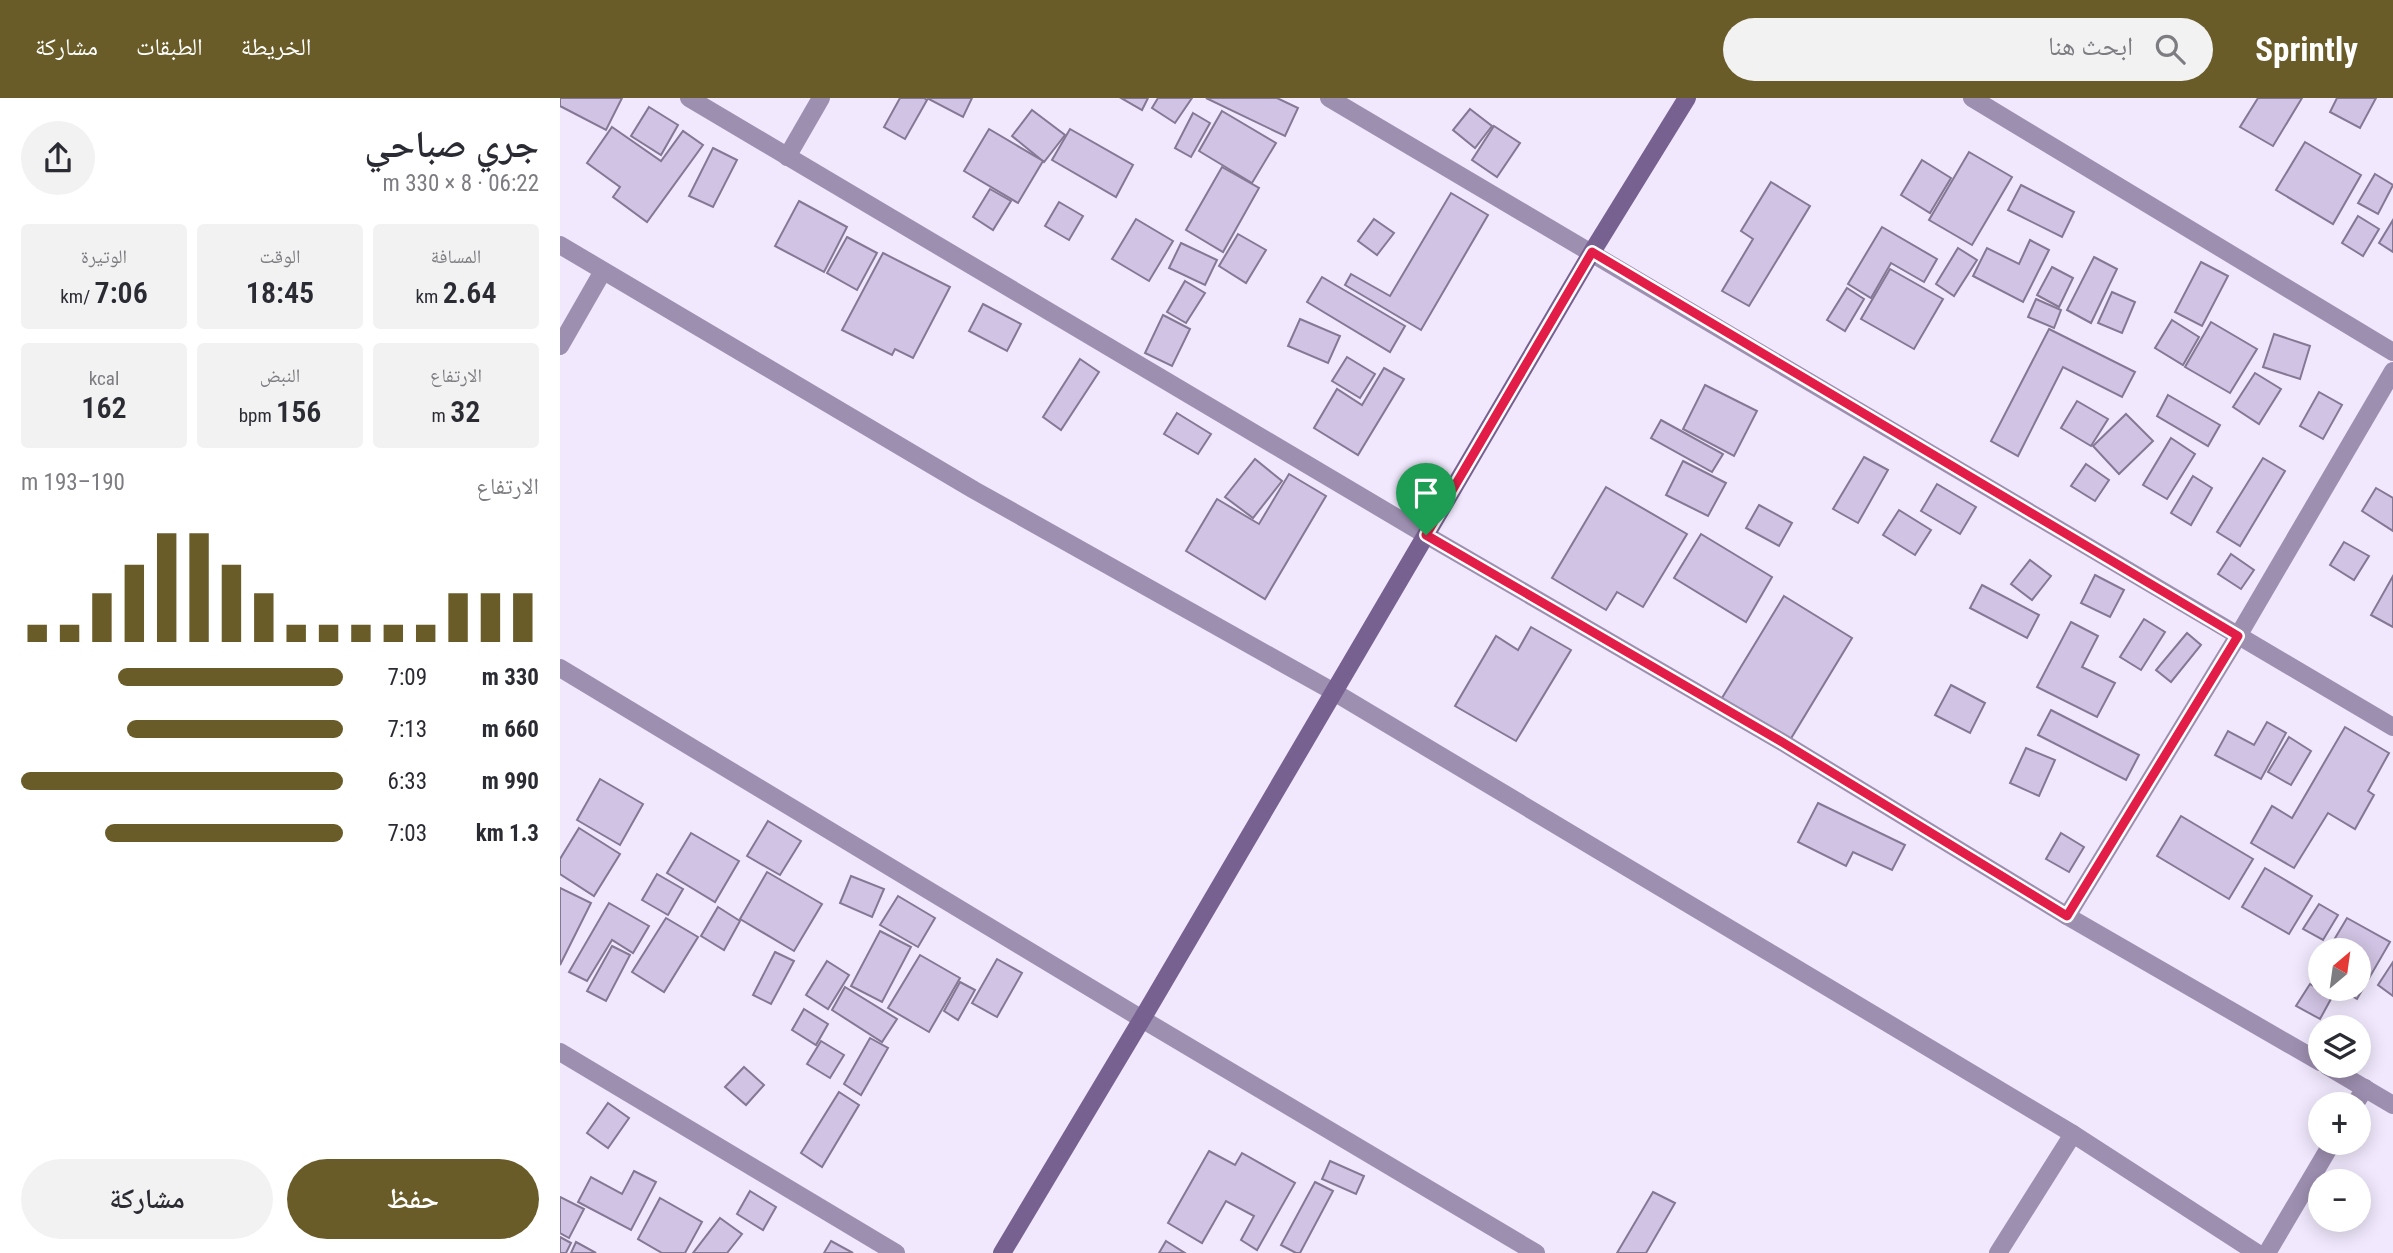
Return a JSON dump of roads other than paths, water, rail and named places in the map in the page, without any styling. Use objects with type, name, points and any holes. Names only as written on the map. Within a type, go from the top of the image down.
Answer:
[{"type":"street","points":[[689,98],[1426,535],[1782,742],[2067,916],[2308,1055]]},
{"type":"street","points":[[787,158],[821,98]]},
{"type":"street","points":[[1329,98],[2393,727]]},
{"type":"street","points":[[1002,1253],[1592,252],[1687,98]]},
{"type":"street","points":[[1972,98],[2393,352]]},
{"type":"street","points":[[560,245],[974,490],[1334,692],[2073,1134],[2257,1253]]},
{"type":"street","points":[[560,346],[603,271]]},
{"type":"street","points":[[2067,916],[2238,636],[2393,371]]},
{"type":"street","points":[[560,668],[1536,1253]]},
{"type":"street","points":[[560,1052],[896,1253]]},
{"type":"street","points":[[2348,1078],[2393,1105]]},
{"type":"street","points":[[2362,1092],[2365,1088]]},
{"type":"street","points":[[1998,1253],[2073,1134]]},
{"type":"street","points":[[2267,1253],[2325,1155]]}]
